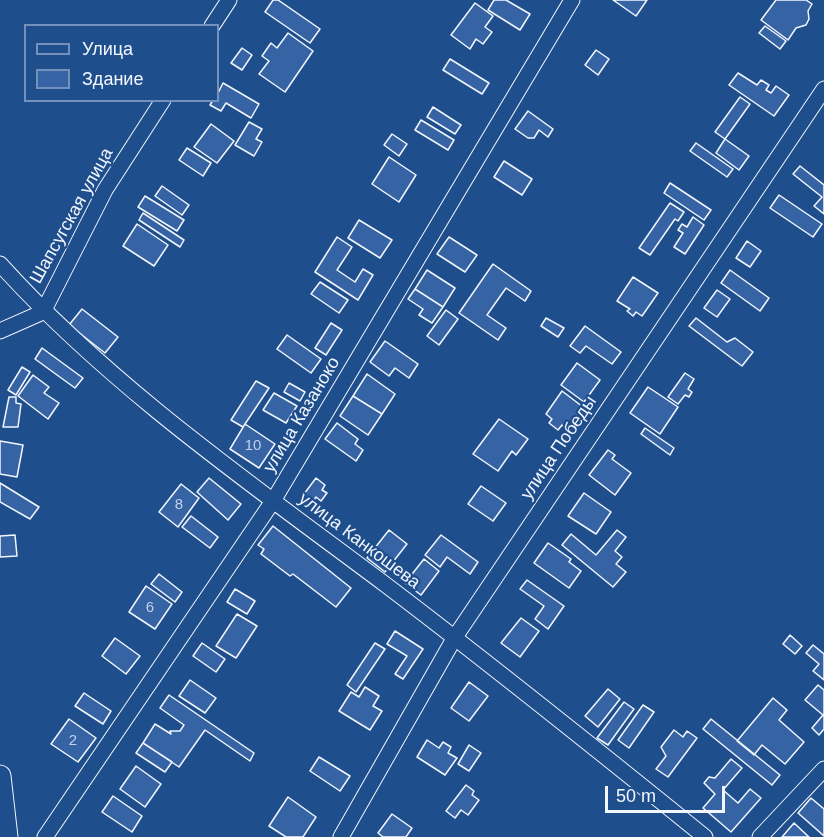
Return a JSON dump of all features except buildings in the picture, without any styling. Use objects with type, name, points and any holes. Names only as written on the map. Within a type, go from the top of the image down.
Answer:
[{"type":"street","points":[[213,24],[229,0]]},
{"type":"street","name":"улица Казаноко","points":[[45,837],[273,501],[572,0]]},
{"type":"street","name":"улица Победы","points":[[341,837],[455,637],[824,89]]},
{"type":"street","name":"Шапсугская улица","points":[[0,331],[43,312],[105,190],[162,102]]},
{"type":"street","name":"улица Канкошева","points":[[0,264],[43,312],[87,354],[273,501],[455,637],[705,837]]},
{"type":"street","points":[[760,837],[824,770]]},
{"type":"street","points":[[0,776],[7,837]]}]
